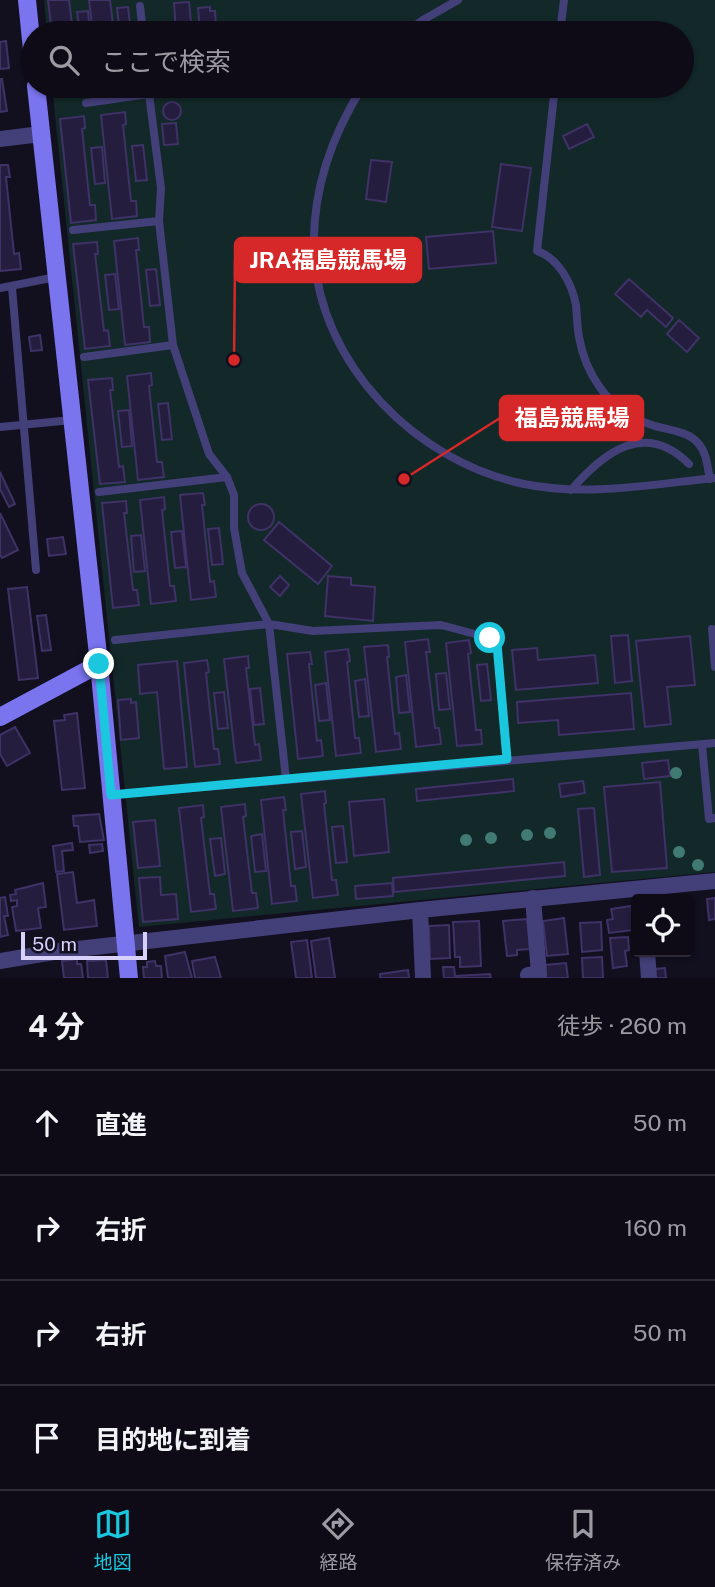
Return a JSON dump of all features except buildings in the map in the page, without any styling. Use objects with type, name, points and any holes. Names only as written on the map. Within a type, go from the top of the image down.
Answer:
[{"type":"street","points":[[27,0],[29,21]]},
{"type":"street","points":[[37,98],[99,664],[129,978]]},
{"type":"street","points":[[0,139],[41,134]]},
{"type":"street","points":[[0,717],[99,664]]},
{"type":"street","points":[[643,894],[715,881]]},
{"type":"street","points":[[0,961],[419,910],[533,898],[631,894]]},
{"type":"street","points":[[528,978],[528,975],[540,974],[533,898]]},
{"type":"street","points":[[419,910],[423,978]]},
{"type":"street","points":[[647,957],[649,978]]},
{"type":"lane","points":[[422,21],[458,0]]},
{"type":"lane","points":[[561,21],[564,0]]},
{"type":"lane","points":[[141,6],[142,21]]},
{"type":"lane","points":[[86,103],[110,98]]},
{"type":"lane","points":[[149,98],[161,188],[159,221],[173,345],[209,454],[227,477],[234,495],[234,528],[242,573],[269,624],[286,779]]},
{"type":"lane","points":[[356,98],[331,144],[318,200],[314,250],[323,298],[340,343],[352,364],[381,402],[435,448],[500,478],[571,490],[712,478],[705,454],[689,436],[641,421],[611,402],[592,374],[582,349],[575,301],[570,287],[555,260],[548,254],[537,251],[554,98]]},
{"type":"lane","points":[[73,230],[159,221]]},
{"type":"lane","points":[[0,288],[56,277]]},
{"type":"lane","points":[[12,287],[36,570]]},
{"type":"lane","points":[[83,357],[173,345]]},
{"type":"lane","points":[[0,427],[72,420]]},
{"type":"lane","points":[[571,490],[590,468],[606,455],[628,444],[651,442],[668,448],[689,464]]},
{"type":"lane","points":[[99,492],[227,477]]},
{"type":"lane","points":[[115,640],[269,624],[313,631],[441,625],[490,638],[497,644],[507,759]]},
{"type":"lane","points":[[712,629],[715,667]]},
{"type":"lane","points":[[111,795],[715,743]]},
{"type":"lane","points":[[702,744],[709,819],[715,818]]},
{"type":"green space","points":[[44,0],[715,0],[715,872],[139,927],[53,98],[694,98],[694,21],[46,21]]},
{"type":"place","name":"JRA福島競馬場","points":[[234,360]]},
{"type":"place","name":"福島競馬場","points":[[404,479]]},
{"type":"route","points":[[99,664],[111,795],[507,759],[497,644],[490,638]]}]
